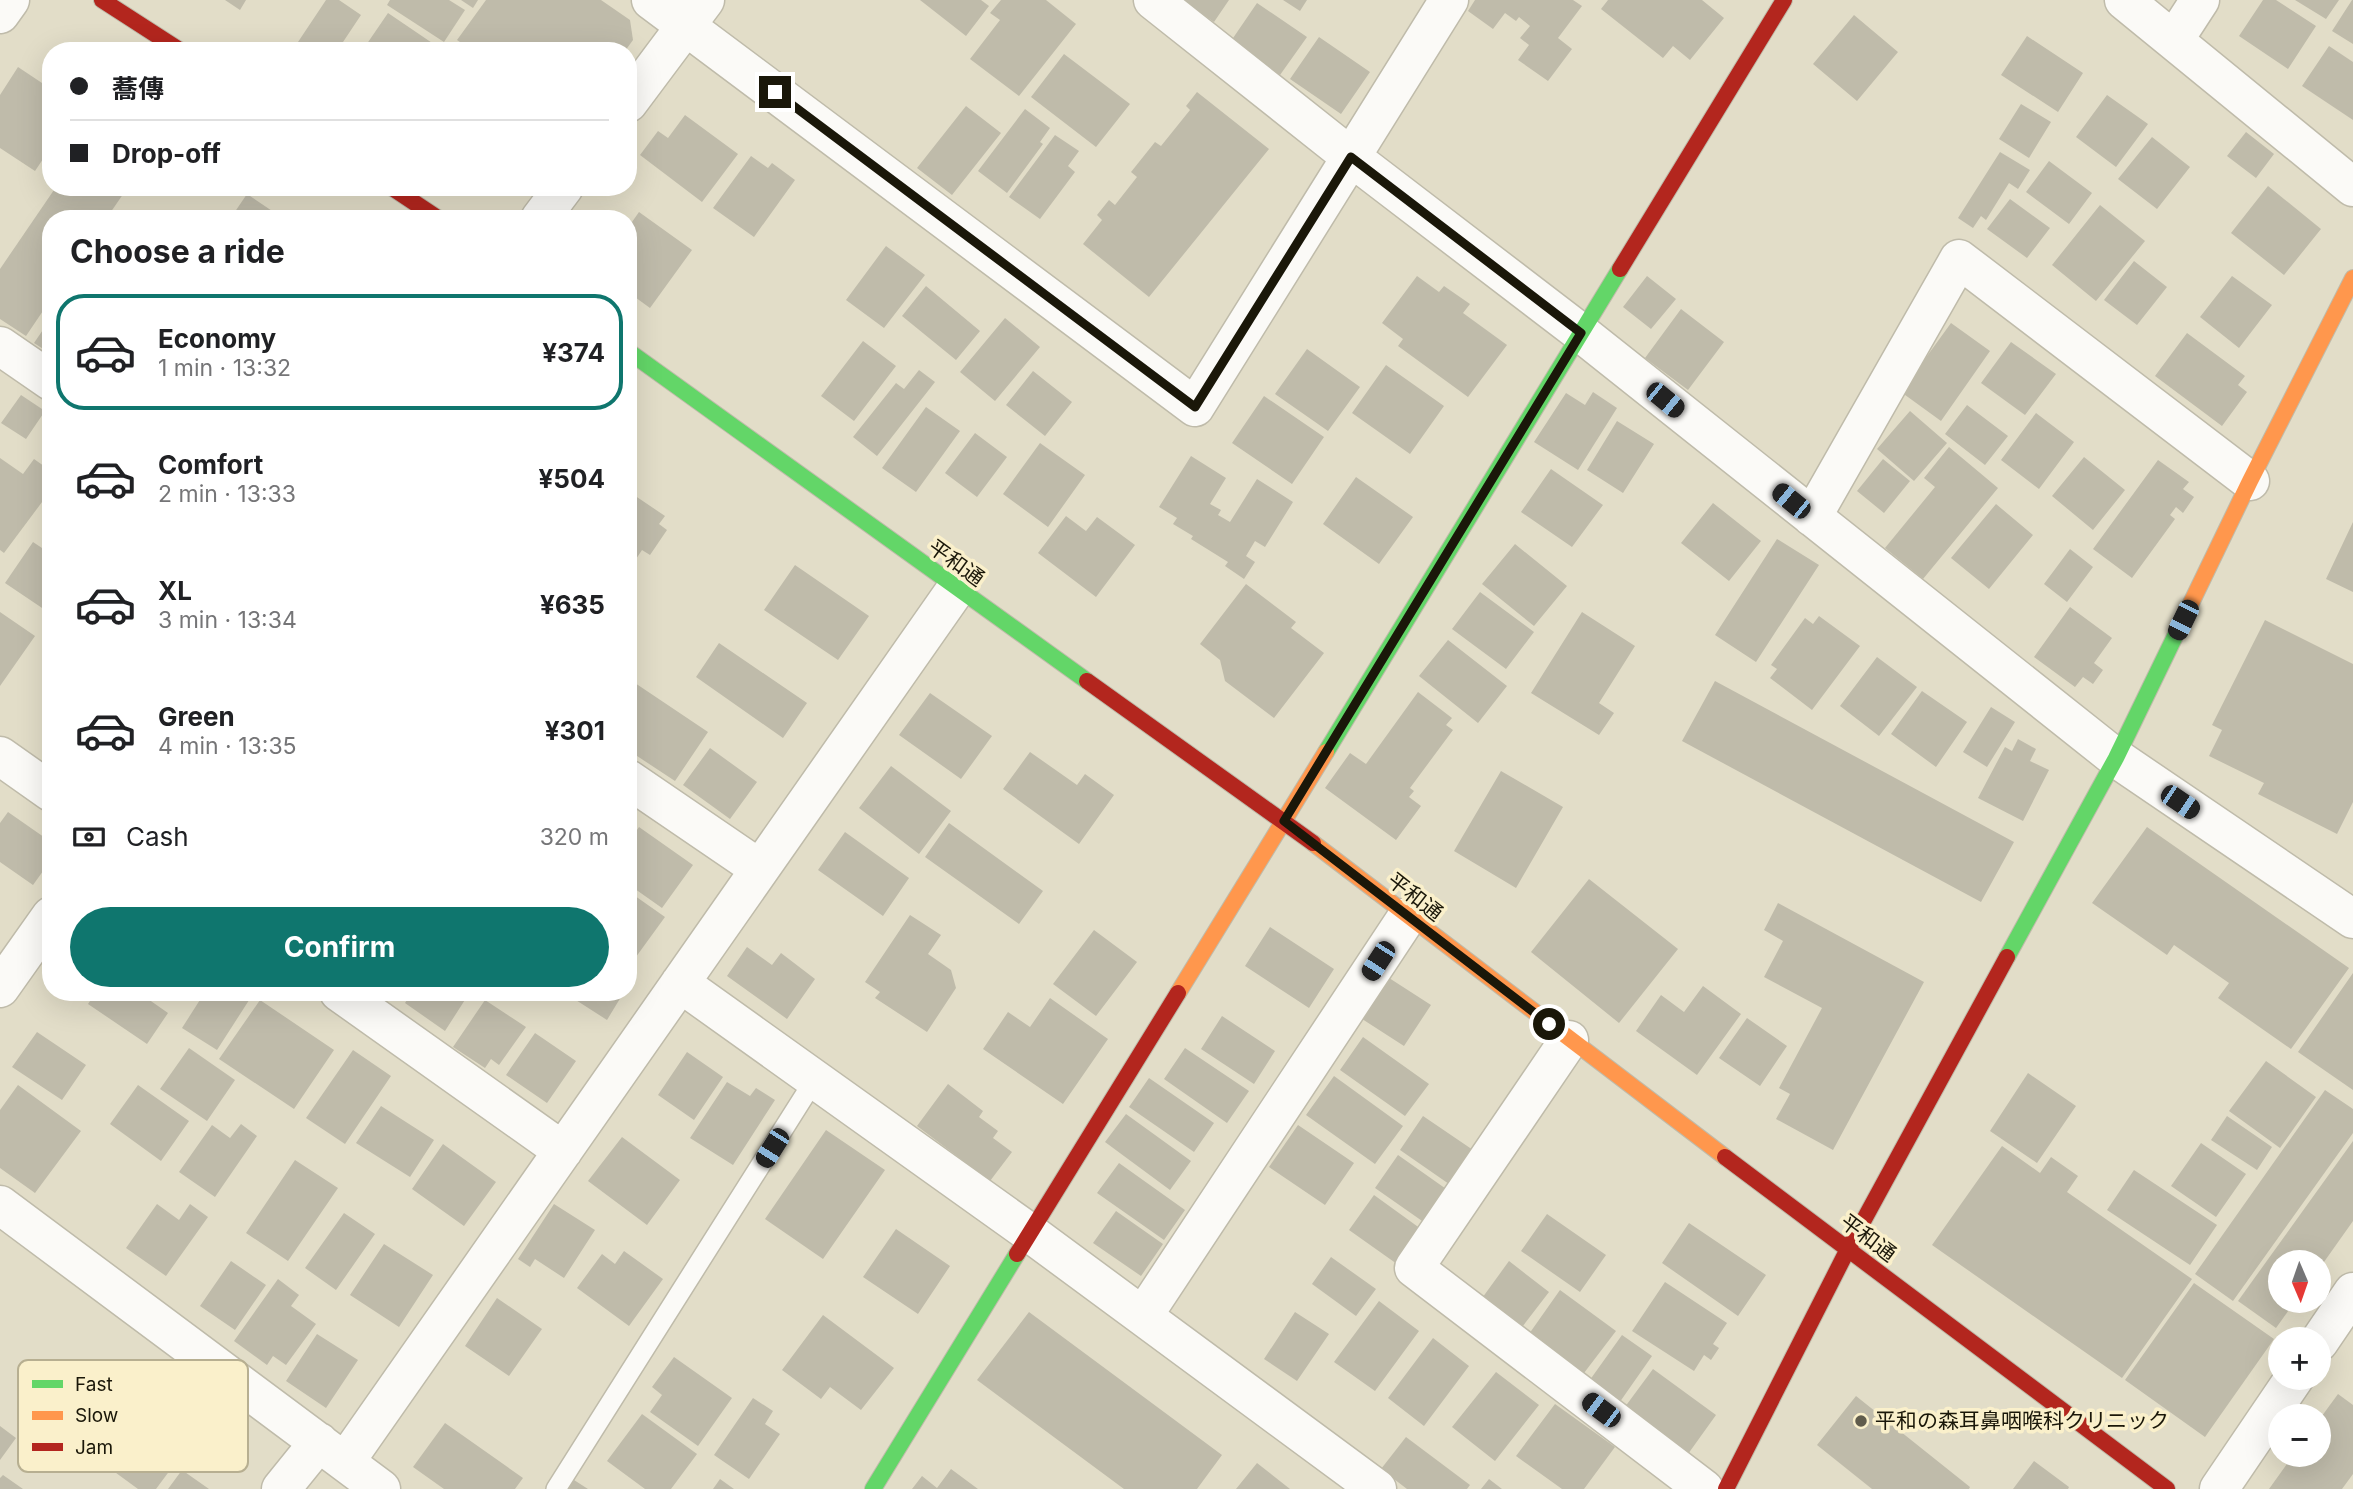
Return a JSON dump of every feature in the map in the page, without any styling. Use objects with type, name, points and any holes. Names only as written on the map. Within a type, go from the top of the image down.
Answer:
[{"type":"street","points":[[0,15],[10,0]]},
{"type":"street","points":[[102,0],[167,42]]},
{"type":"street","points":[[652,0],[696,13],[1195,407],[1449,0]]},
{"type":"street","points":[[1153,0],[1351,157],[1581,333],[2116,758],[2353,919]]},
{"type":"street","points":[[873,1489],[1784,0]]},
{"type":"street","points":[[2124,0],[2353,187]]},
{"type":"street","points":[[2174,40],[2200,0]]},
{"type":"street","points":[[637,91],[696,13]]},
{"type":"street","points":[[404,196],[426,210]]},
{"type":"street","points":[[1812,517],[1959,260],[2250,481]]},
{"type":"street","points":[[1726,1489],[1848,1249],[2116,758],[2250,481],[2353,278]]},
{"type":"street","points":[[0,346],[42,375]]},
{"type":"street","name":"平和通","points":[[637,358],[956,589],[1284,821],[1569,1040],[2167,1489]]},
{"type":"street","points":[[281,1489],[332,1452],[563,1151],[956,589]]},
{"type":"street","points":[[0,756],[42,786]]},
{"type":"street","points":[[637,785],[760,869]]},
{"type":"street","points":[[1143,1316],[1407,917]]},
{"type":"street","points":[[0,988],[42,929]]},
{"type":"street","points":[[680,983],[1030,1233],[1364,1485]]},
{"type":"street","points":[[352,1001],[563,1151]]},
{"type":"street","points":[[1569,1040],[1414,1268],[1704,1489]]},
{"type":"street","points":[[0,1205],[208,1360]]},
{"type":"street","points":[[2329,1327],[2353,1292]]},
{"type":"street","points":[[248,1390],[382,1489]]},
{"type":"street","points":[[2219,1489],[2286,1390]]},
{"type":"lane","points":[[556,1489],[815,1079]]},
{"type":"building","points":[[225,0],[246,0],[240,10]]},
{"type":"building","points":[[326,0],[339,0],[361,15],[343,42],[298,42]]},
{"type":"building","points":[[390,0],[449,0],[465,10],[444,42],[387,5]]},
{"type":"building","points":[[461,0],[478,0],[473,8]]},
{"type":"building","points":[[486,0],[601,0],[630,20],[633,40],[460,42],[457,40]]},
{"type":"building","points":[[920,0],[981,0],[989,6],[966,36]]},
{"type":"building","points":[[1001,0],[1046,0],[1076,24],[1019,96],[970,59],[1000,20],[990,13]]},
{"type":"building","points":[[1182,0],[1229,0],[1214,22]]},
{"type":"building","points":[[1283,0],[1307,0],[1300,11]]},
{"type":"building","points":[[1475,0],[1573,0],[1582,6],[1558,38],[1572,49],[1548,81],[1518,60],[1529,45],[1520,38],[1530,26],[1519,17],[1516,21],[1505,13],[1493,29],[1468,11]]},
{"type":"building","points":[[1608,0],[1702,0],[1724,18],[1690,60],[1673,46],[1663,58],[1601,9]]},
{"type":"building","points":[[2263,0],[2276,0],[2316,26],[2288,69],[2239,36]]},
{"type":"building","points":[[2295,0],[2339,0],[2326,19]]},
{"type":"building","points":[[2353,0],[2353,44],[2332,31]]},
{"type":"building","points":[[1257,3],[1307,37],[1280,75],[1231,41]]},
{"type":"building","points":[[388,13],[431,42],[368,42]]},
{"type":"building","points":[[1854,15],[1898,52],[1857,101],[1813,64]]},
{"type":"building","points":[[2027,36],[2083,73],[2058,112],[2001,75]]},
{"type":"building","points":[[1319,37],[1370,72],[1341,114],[1290,79]]},
{"type":"building","points":[[2329,46],[2353,62],[2353,120],[2302,86]]},
{"type":"building","points":[[1064,54],[1130,104],[1096,147],[1031,97]]},
{"type":"building","points":[[18,67],[42,83],[42,160],[35,171],[0,148],[0,95]]},
{"type":"building","points":[[1197,92],[1269,149],[1149,297],[1083,244],[1102,220],[1097,215],[1109,200],[1115,205],[1137,177],[1131,172],[1155,142],[1161,146],[1190,110],[1186,106]]},
{"type":"building","points":[[2107,95],[2148,124],[2116,167],[2076,137]]},
{"type":"building","points":[[2021,104],[2051,122],[2029,158],[1999,139]]},
{"type":"building","points":[[966,106],[1001,133],[952,195],[917,168]]},
{"type":"building","points":[[1025,109],[1050,128],[1040,142],[1043,144],[1007,193],[978,171]]},
{"type":"building","points":[[685,115],[738,154],[702,202],[640,155],[658,131],[668,138]]},
{"type":"building","points":[[2246,132],[2274,154],[2256,178],[2227,156]]},
{"type":"building","points":[[1055,135],[1079,151],[1068,166],[1075,172],[1040,219],[1009,197]]},
{"type":"building","points":[[2152,137],[2190,167],[2157,209],[2118,179]]},
{"type":"building","points":[[2000,152],[2030,170],[2018,189],[2009,183],[1986,220],[1981,216],[1973,228],[1958,218]]},
{"type":"building","points":[[751,156],[768,168],[772,163],[795,180],[754,237],[713,208]]},
{"type":"building","points":[[2049,161],[2092,193],[2069,224],[2026,192]]},
{"type":"building","points":[[2268,186],[2321,229],[2284,275],[2231,233]]},
{"type":"building","points":[[50,196],[122,196],[112,210],[42,210],[42,312],[26,336],[0,319],[0,269]]},
{"type":"building","points":[[246,196],[250,196],[271,210],[236,210]]},
{"type":"building","points":[[2010,199],[2050,228],[2027,258],[1987,229]]},
{"type":"building","points":[[2100,205],[2145,241],[2096,301],[2052,265]]},
{"type":"building","points":[[639,212],[692,250],[650,308],[637,299]]},
{"type":"building","points":[[886,246],[925,275],[884,328],[846,300]]},
{"type":"building","points":[[2134,261],[2167,287],[2137,325],[2104,300]]},
{"type":"building","points":[[1417,276],[1439,292],[1444,286],[1470,304],[1463,313],[1507,345],[1468,397],[1398,346],[1403,339],[1382,323]]},
{"type":"building","points":[[1647,276],[1676,299],[1651,329],[1623,307]]},
{"type":"building","points":[[2232,276],[2272,305],[2239,348],[2200,317]]},
{"type":"building","points":[[926,286],[980,331],[956,360],[902,316]]},
{"type":"building","points":[[1681,309],[1724,342],[1688,390],[1645,358]]},
{"type":"building","points":[[1005,318],[1040,347],[995,401],[960,372]]},
{"type":"building","points":[[1951,323],[1990,351],[1941,421],[1901,392]]},
{"type":"building","points":[[42,331],[42,348],[34,343]]},
{"type":"building","points":[[2187,333],[2245,376],[2238,385],[2247,392],[2222,426],[2155,376]]},
{"type":"building","points":[[863,341],[896,366],[854,421],[821,396]]},
{"type":"building","points":[[2011,342],[2056,374],[2025,415],[1981,383]]},
{"type":"building","points":[[1307,349],[1360,387],[1328,431],[1275,394]]},
{"type":"building","points":[[1386,365],[1444,406],[1410,454],[1352,413]]},
{"type":"building","points":[[919,370],[935,382],[877,456],[853,437],[896,383],[904,389]]},
{"type":"building","points":[[1033,371],[1072,402],[1045,436],[1006,405]]},
{"type":"building","points":[[1593,392],[1617,408],[1578,470],[1534,442],[1566,393],[1585,405]]},
{"type":"building","points":[[21,395],[42,409],[42,415],[26,439],[1,423]]},
{"type":"building","points":[[1264,396],[1324,437],[1292,484],[1232,443]]},
{"type":"building","points":[[1967,405],[2008,436],[1985,465],[1945,434]]},
{"type":"building","points":[[926,407],[960,431],[916,492],[882,468]]},
{"type":"building","points":[[1910,411],[1947,443],[1914,481],[1877,449]]},
{"type":"building","points":[[2036,413],[2074,442],[2039,489],[2001,460]]},
{"type":"building","points":[[1617,421],[1654,444],[1623,493],[1587,470]]},
{"type":"building","points":[[975,433],[1007,457],[977,497],[945,473]]},
{"type":"building","points":[[1040,443],[1085,475],[1048,527],[1003,494]]},
{"type":"building","points":[[1949,447],[1998,488],[1923,579],[1885,548],[1935,487],[1924,478]]},
{"type":"building","points":[[1191,456],[1226,478],[1210,504],[1221,510],[1218,515],[1230,522],[1257,479],[1293,502],[1265,547],[1255,541],[1246,556],[1255,562],[1244,579],[1225,566],[1228,562],[1191,539],[1193,536],[1173,524],[1177,518],[1159,507]]},
{"type":"building","points":[[2084,457],[2125,490],[2093,530],[2052,496]]},
{"type":"building","points":[[0,458],[23,474],[34,459],[42,465],[42,502],[4,553],[0,550]]},
{"type":"building","points":[[1883,459],[1910,481],[1884,513],[1857,491]]},
{"type":"building","points":[[2158,460],[2189,482],[2183,489],[2194,497],[2183,513],[2176,507],[2170,515],[2175,519],[2132,578],[2093,549]]},
{"type":"building","points":[[1551,469],[1603,505],[1572,547],[1521,512]]},
{"type":"building","points":[[1356,477],[1413,517],[1379,564],[1323,524]]},
{"type":"building","points":[[637,497],[665,516],[659,524],[667,530],[650,555],[642,550],[637,558]]},
{"type":"building","points":[[1713,503],[1761,541],[1729,581],[1681,543]]},
{"type":"building","points":[[1996,504],[2033,535],[1989,589],[1951,558]]},
{"type":"building","points":[[1066,516],[1086,531],[1097,517],[1135,545],[1096,597],[1038,553]]},
{"type":"building","points":[[2353,522],[2353,592],[2326,579]]},
{"type":"building","points":[[1777,539],[1819,565],[1756,662],[1715,635]]},
{"type":"building","points":[[33,542],[42,548],[42,608],[5,583]]},
{"type":"building","points":[[1515,544],[1567,586],[1534,626],[1482,584]]},
{"type":"building","points":[[2070,549],[2093,567],[2067,602],[2044,584]]},
{"type":"building","points":[[795,565],[869,616],[838,660],[764,610]]},
{"type":"building","points":[[1246,584],[1296,622],[1291,628],[1324,653],[1274,718],[1225,681],[1220,660],[1200,644]]},
{"type":"building","points":[[1480,592],[1534,632],[1506,669],[1452,629]]},
{"type":"building","points":[[2070,607],[2112,638],[2094,663],[2103,670],[2093,684],[2083,677],[2075,687],[2034,657]]},
{"type":"building","points":[[0,612],[35,636],[0,686]]},
{"type":"building","points":[[1582,612],[1635,646],[1599,703],[1614,713],[1599,735],[1531,693]]},
{"type":"building","points":[[1819,616],[1860,646],[1812,710],[1770,678],[1777,669],[1771,665],[1805,618],[1813,624]]},
{"type":"building","points":[[2265,620],[2353,664],[2353,802],[2337,834],[2258,794],[2264,783],[2209,756],[2222,730],[2212,725]]},
{"type":"building","points":[[1448,640],[1507,686],[1478,723],[1419,676]]},
{"type":"building","points":[[719,643],[807,703],[783,738],[696,677]]},
{"type":"building","points":[[1877,657],[1917,687],[1879,736],[1840,706]]},
{"type":"building","points":[[1715,681],[2014,842],[1981,902],[1682,741]]},
{"type":"building","points":[[637,684],[708,732],[675,781],[637,756]]},
{"type":"building","points":[[1922,691],[1967,722],[1936,767],[1891,734]]},
{"type":"building","points":[[1418,692],[1452,718],[1446,725],[1453,730],[1410,788],[1414,791],[1409,797],[1421,806],[1396,840],[1325,788],[1350,753],[1366,764]]},
{"type":"building","points":[[930,693],[992,736],[961,779],[899,735]]},
{"type":"building","points":[[1991,707],[2015,722],[1987,767],[1963,752]]},
{"type":"building","points":[[2018,739],[2036,749],[2030,761],[2049,770],[2023,821],[1978,798],[2005,747],[2012,751]]},
{"type":"building","points":[[710,748],[757,782],[730,819],[683,785]]},
{"type":"building","points":[[1030,752],[1077,785],[1085,774],[1114,795],[1079,844],[1003,789]]},
{"type":"building","points":[[891,766],[951,811],[919,854],[859,808]]},
{"type":"building","points":[[1501,771],[1563,807],[1516,888],[1454,851]]},
{"type":"building","points":[[8,812],[42,836],[42,872],[33,885],[0,862],[0,823]]},
{"type":"building","points":[[949,823],[1043,891],[1019,924],[925,857]]},
{"type":"building","points":[[639,827],[693,865],[662,908],[637,890]]},
{"type":"building","points":[[2147,827],[2349,968],[2291,1049],[2218,998],[2229,983],[2174,945],[2167,955],[2092,903]]},
{"type":"building","points":[[845,832],[909,878],[883,916],[818,870]]},
{"type":"building","points":[[1589,879],[1678,949],[1619,1023],[1531,952]]},
{"type":"building","points":[[637,897],[665,917],[637,956]]},
{"type":"building","points":[[1778,903],[1924,982],[1833,1150],[1776,1119],[1790,1094],[1779,1088],[1822,1008],[1764,977],[1783,941],[1764,930]]},
{"type":"building","points":[[910,915],[941,935],[928,954],[951,970],[956,988],[927,1032],[875,998],[880,992],[865,982]]},
{"type":"building","points":[[1270,927],[1334,969],[1309,1008],[1245,966]]},
{"type":"building","points":[[1094,930],[1137,962],[1096,1016],[1053,984]]},
{"type":"building","points":[[747,947],[772,965],[781,953],[815,979],[787,1019],[727,976]]},
{"type":"building","points":[[2353,973],[2353,1090],[2298,1052]]},
{"type":"building","points":[[1386,976],[1431,1005],[1404,1046],[1359,1017]]},
{"type":"building","points":[[1703,986],[1741,1014],[1697,1075],[1636,1031],[1661,995],[1684,1012]]},
{"type":"building","points":[[1050,998],[1108,1039],[1063,1104],[983,1049],[1008,1012],[1030,1027]]},
{"type":"building","points":[[90,1001],[151,1001],[168,1013],[147,1044],[88,1004]]},
{"type":"building","points":[[199,1001],[248,1001],[217,1050],[182,1028]]},
{"type":"building","points":[[259,1001],[334,1050],[294,1109],[219,1059]]},
{"type":"building","points":[[406,1001],[464,1001],[445,1031],[405,1003]]},
{"type":"building","points":[[484,1001],[526,1027],[499,1065],[491,1059],[485,1068],[453,1047]]},
{"type":"building","points":[[577,1001],[619,1001],[607,1020]]},
{"type":"building","points":[[1222,1016],[1275,1051],[1254,1084],[1201,1049]]},
{"type":"building","points":[[1747,1018],[1787,1046],[1760,1086],[1719,1058]]},
{"type":"building","points":[[37,1032],[86,1065],[62,1100],[12,1067]]},
{"type":"building","points":[[535,1033],[576,1061],[547,1103],[506,1075]]},
{"type":"building","points":[[1363,1037],[1429,1084],[1405,1116],[1340,1070]]},
{"type":"building","points":[[189,1048],[235,1080],[207,1121],[160,1089]]},
{"type":"building","points":[[1185,1048],[1249,1091],[1227,1123],[1164,1079]]},
{"type":"building","points":[[353,1050],[391,1076],[345,1144],[306,1118]]},
{"type":"building","points":[[687,1052],[723,1077],[694,1120],[658,1095]]},
{"type":"building","points":[[2266,1061],[2316,1097],[2280,1148],[2229,1111]]},
{"type":"building","points":[[2028,1073],[2076,1106],[2037,1163],[1990,1131]]},
{"type":"building","points":[[1334,1076],[1403,1126],[1375,1164],[1306,1115]]},
{"type":"building","points":[[1149,1078],[1214,1123],[1194,1152],[1129,1107]]},
{"type":"building","points":[[727,1082],[750,1096],[756,1088],[775,1100],[733,1165],[690,1138]]},
{"type":"building","points":[[948,1084],[983,1111],[979,1117],[998,1131],[993,1138],[1012,1152],[990,1181],[917,1126]]},
{"type":"building","points":[[18,1085],[81,1131],[35,1193],[0,1168],[0,1110]]},
{"type":"building","points":[[138,1085],[189,1121],[161,1161],[110,1124]]},
{"type":"building","points":[[2325,1090],[2353,1109],[2353,1133],[2233,1301],[2195,1274]]},
{"type":"building","points":[[381,1106],[434,1140],[410,1177],[356,1143]]},
{"type":"building","points":[[1126,1114],[1191,1161],[1170,1190],[1105,1142]]},
{"type":"building","points":[[1423,1116],[1473,1150],[1449,1184],[1400,1150]]},
{"type":"building","points":[[2227,1116],[2272,1147],[2257,1170],[2211,1140]]},
{"type":"building","points":[[241,1124],[257,1136],[215,1197],[179,1172],[212,1125],[230,1138]]},
{"type":"building","points":[[1298,1125],[1354,1163],[1325,1205],[1269,1167]]},
{"type":"building","points":[[826,1130],[885,1170],[823,1259],[765,1219]]},
{"type":"building","points":[[622,1137],[680,1180],[647,1225],[588,1181]]},
{"type":"building","points":[[2353,1141],[2353,1221],[2331,1252],[2275,1250]]},
{"type":"building","points":[[2201,1143],[2246,1174],[2216,1217],[2171,1186]]},
{"type":"building","points":[[443,1144],[496,1182],[464,1226],[412,1189]]},
{"type":"building","points":[[2002,1146],[2040,1173],[2051,1157],[2078,1176],[2067,1192],[2192,1279],[2122,1378],[1932,1245]]},
{"type":"building","points":[[1398,1155],[1449,1191],[1425,1223],[1375,1188]]},
{"type":"building","points":[[295,1160],[338,1188],[288,1261],[246,1233]]},
{"type":"building","points":[[1119,1163],[1185,1210],[1164,1240],[1097,1193]]},
{"type":"building","points":[[2134,1170],[2217,1225],[2190,1265],[2107,1210]]},
{"type":"building","points":[[1374,1195],[1421,1229],[1397,1264],[1349,1230]]},
{"type":"building","points":[[157,1204],[179,1220],[190,1204],[208,1217],[166,1276],[126,1248]]},
{"type":"building","points":[[554,1204],[595,1230],[564,1278],[535,1259],[530,1267],[518,1259]]},
{"type":"building","points":[[1116,1211],[1163,1244],[1141,1276],[1093,1243]]},
{"type":"building","points":[[344,1213],[375,1234],[336,1290],[305,1268]]},
{"type":"building","points":[[1547,1214],[1606,1255],[1580,1292],[1521,1251]]},
{"type":"building","points":[[1689,1223],[1766,1275],[1738,1316],[1662,1263]]},
{"type":"building","points":[[896,1229],[950,1266],[918,1314],[863,1277]]},
{"type":"building","points":[[384,1244],[433,1275],[399,1327],[350,1295]]},
{"type":"building","points":[[624,1251],[663,1279],[629,1326],[577,1288],[602,1254],[615,1264]]},
{"type":"building","points":[[1331,1257],[1376,1289],[1356,1316],[1312,1284]]},
{"type":"building","points":[[2268,1259],[2268,1313],[2287,1313],[2277,1327],[2238,1301]]},
{"type":"building","points":[[231,1261],[266,1285],[235,1330],[200,1306]]},
{"type":"building","points":[[1509,1261],[1549,1292],[1519,1331],[1480,1301]]},
{"type":"building","points":[[278,1279],[299,1295],[291,1306],[316,1324],[286,1365],[273,1356],[267,1365],[234,1341]]},
{"type":"building","points":[[1665,1282],[1727,1323],[1713,1344],[1719,1348],[1711,1360],[1704,1355],[1694,1371],[1632,1331]]},
{"type":"building","points":[[2194,1283],[2268,1335],[2268,1348],[2205,1437],[2125,1380]]},
{"type":"building","points":[[1560,1290],[1616,1331],[1584,1373],[1529,1334]]},
{"type":"building","points":[[497,1298],[542,1329],[509,1376],[465,1346]]},
{"type":"building","points":[[1379,1301],[1419,1331],[1375,1391],[1334,1362]]},
{"type":"building","points":[[1029,1312],[1222,1455],[1197,1489],[1124,1489],[977,1380]]},
{"type":"building","points":[[1295,1312],[1329,1334],[1297,1381],[1264,1359]]},
{"type":"building","points":[[823,1315],[894,1368],[861,1410],[830,1387],[821,1399],[782,1370]]},
{"type":"building","points":[[317,1334],[358,1360],[326,1408],[286,1381]]},
{"type":"building","points":[[1622,1335],[1652,1356],[1617,1406],[1587,1384]]},
{"type":"building","points":[[1433,1338],[1469,1366],[1424,1426],[1388,1398]]},
{"type":"building","points":[[674,1357],[732,1398],[698,1446],[650,1412],[662,1395],[652,1387]]},
{"type":"building","points":[[1653,1369],[1716,1415],[1683,1461],[1619,1415]]},
{"type":"building","points":[[1496,1372],[1539,1405],[1495,1461],[1452,1427]]},
{"type":"building","points":[[2338,1394],[2353,1405],[2353,1474],[2342,1489],[2269,1489],[2285,1467],[2331,1467],[2331,1404]]},
{"type":"building","name":"平和の森耳鼻咽喉科クリニック","points":[[1856,1396],[1970,1487],[1969,1489],[1872,1489],[1817,1445]]},
{"type":"building","points":[[753,1398],[773,1411],[765,1424],[780,1434],[749,1479],[714,1455]]},
{"type":"building","points":[[1555,1404],[1615,1447],[1584,1489],[1562,1489],[1516,1456]]},
{"type":"building","points":[[642,1414],[697,1454],[671,1489],[645,1489],[607,1461]]},
{"type":"building","points":[[445,1423],[523,1478],[515,1489],[444,1489],[413,1467]]},
{"type":"building","points":[[0,1426],[16,1438],[0,1460]]},
{"type":"building","points":[[1406,1437],[1470,1485],[1467,1489],[1407,1489],[1381,1469]]},
{"type":"building","points":[[2034,1461],[2069,1487],[2068,1489],[2013,1489]]},
{"type":"building","points":[[1257,1463],[1290,1489],[1236,1489]]},
{"type":"building","points":[[951,1469],[978,1489],[912,1489],[922,1476],[937,1488]]},
{"type":"building","points":[[115,1472],[169,1472],[156,1489],[138,1489]]},
{"type":"building","points":[[181,1472],[185,1472],[209,1489],[168,1489]]},
{"type":"building","points":[[3,1475],[23,1489],[0,1489],[0,1478]]},
{"type":"building","points":[[720,1479],[734,1489],[713,1489]]},
{"type":"building","points":[[1489,1479],[1502,1489],[1481,1489]]},
{"type":"building","points":[[574,1480],[588,1489],[568,1489]]},
{"type":"traffic: fast","points":[[1326,752],[1620,269]]},
{"type":"traffic: fast","points":[[637,357],[1087,681]]},
{"type":"traffic: fast","points":[[2007,957],[2116,758],[2180,626]]},
{"type":"traffic: fast","points":[[873,1489],[1017,1254]]},
{"type":"traffic: slow","points":[[2180,626],[2353,278]]},
{"type":"traffic: slow","points":[[1178,993],[1326,752]]},
{"type":"traffic: slow","points":[[1313,843],[1725,1157]]},
{"type":"traffic: jam","points":[[102,0],[167,42]]},
{"type":"traffic: jam","points":[[1620,269],[1784,0]]},
{"type":"traffic: jam","points":[[404,196],[426,210]]},
{"type":"traffic: jam","points":[[1087,681],[1313,843]]},
{"type":"traffic: jam","points":[[1726,1489],[1848,1249],[2007,957]]},
{"type":"traffic: jam","points":[[1017,1254],[1178,993]]},
{"type":"traffic: jam","points":[[1725,1157],[2167,1489]]},
{"type":"place","name":"平和の森耳鼻咽喉科クリニック","points":[[1861,1421]]},
{"type":"route","points":[[775,92],[1195,407],[1351,157],[1581,333],[1284,821],[1549,1024]]}]
